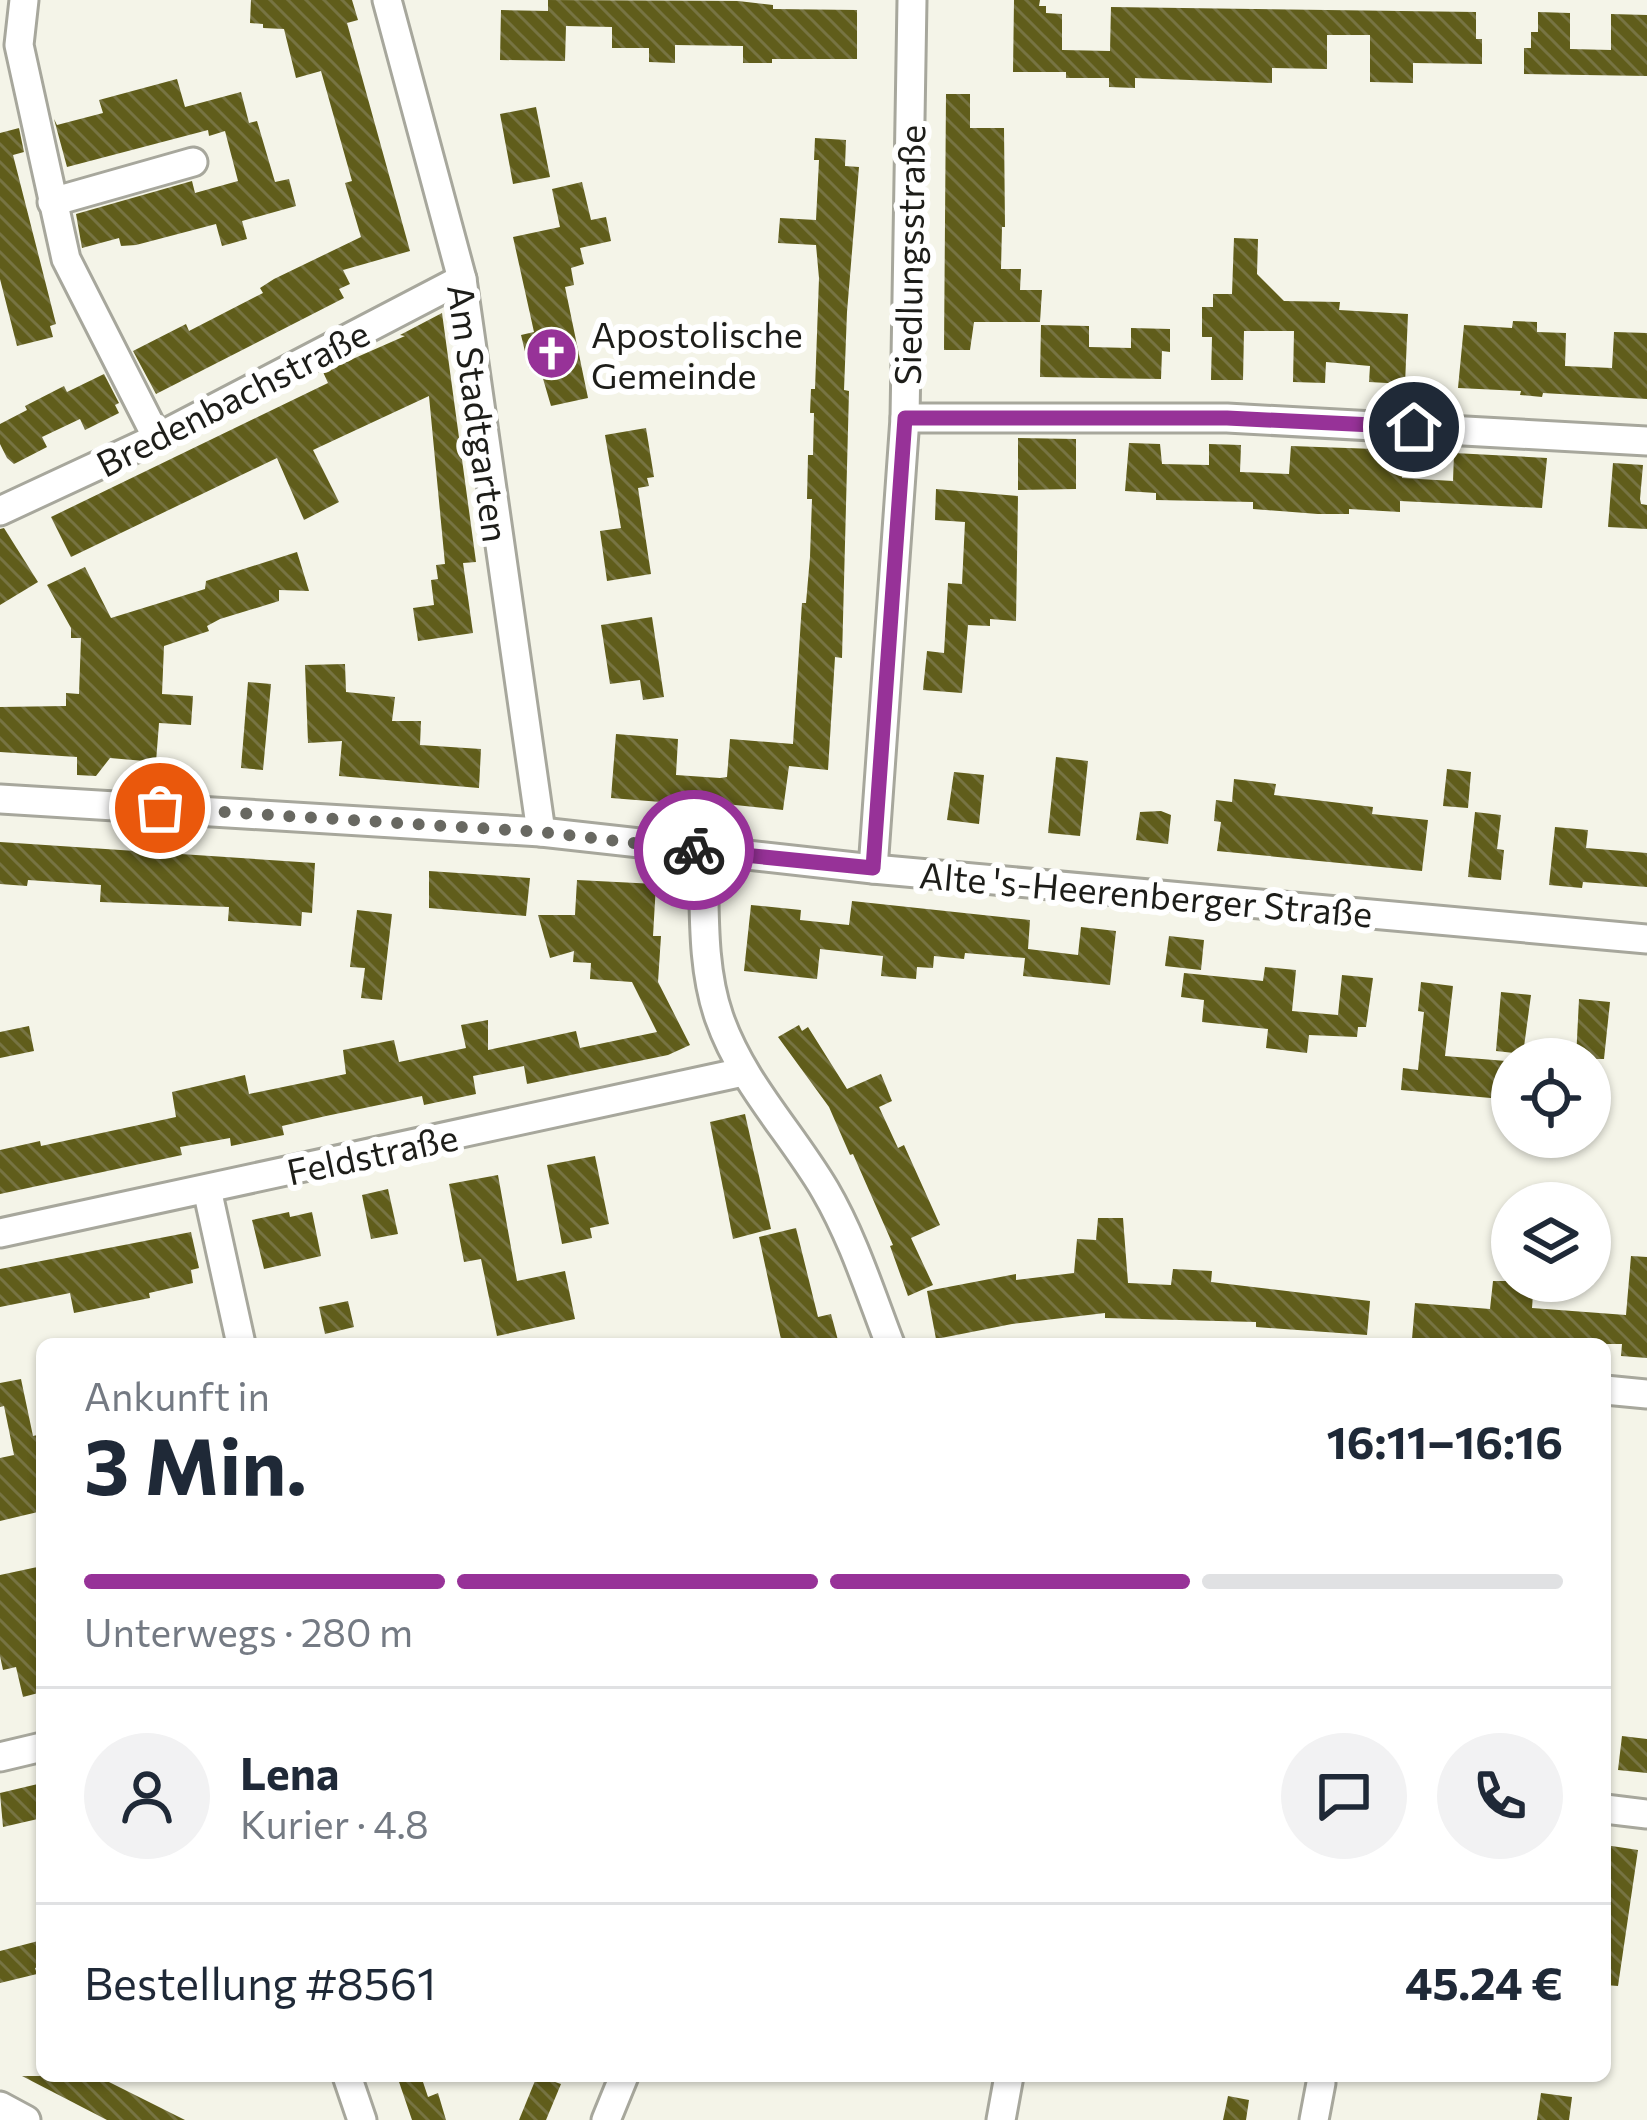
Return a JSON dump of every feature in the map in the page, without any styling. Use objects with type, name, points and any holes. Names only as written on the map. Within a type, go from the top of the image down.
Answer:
[{"type":"street","points":[[24,0],[19,45],[66,260],[157,438]]},
{"type":"street","name":"Am Stadtgarten","points":[[387,0],[462,279],[541,832]]},
{"type":"street","name":"Siedlungsstraße","points":[[873,868],[905,418],[912,0]]},
{"type":"street","points":[[52,202],[193,162]]},
{"type":"street","name":"Bredenbachstraße","points":[[0,512],[157,438],[462,279]]},
{"type":"street","points":[[905,418],[1227,418],[1647,441]]},
{"type":"street","name":"Alte 's-Heerenberger Straße","points":[[0,799],[541,832],[873,868],[1647,939]]},
{"type":"street","points":[[703,851],[707,959],[718,1015],[743,1072],[824,1188],[849,1235],[888,1338]]},
{"type":"street","name":"Feldstraße","points":[[0,1233],[743,1072]]},
{"type":"street","points":[[207,1189],[240,1338]]},
{"type":"street","points":[[1611,1391],[1647,1394]]},
{"type":"street","points":[[0,1757],[36,1748]]},
{"type":"street","points":[[1611,1810],[1647,1814]]},
{"type":"street","points":[[349,2082],[362,2120]]},
{"type":"street","points":[[606,2120],[622,2082]]},
{"type":"street","points":[[1001,2120],[1009,2082]]},
{"type":"street","points":[[1314,2120],[1321,2083]]},
{"type":"street","points":[[0,2106],[26,2120]]},
{"type":"building","points":[[251,0],[352,0],[358,20],[347,23],[410,251],[343,270],[350,284],[339,289],[344,298],[156,394],[133,351],[186,324],[189,331],[263,293],[260,288],[274,279],[361,237],[345,183],[352,181],[321,71],[296,78],[284,29],[250,23]]},
{"type":"building","points":[[548,0],[738,1],[773,5],[773,9],[857,10],[857,59],[743,63],[743,46],[675,45],[675,63],[649,62],[649,48],[612,48],[612,27],[566,26],[565,61],[500,60],[501,10],[548,11]]},
{"type":"building","points":[[1014,0],[1040,0],[1046,13],[1062,14],[1062,50],[1110,51],[1111,7],[1476,12],[1482,64],[1413,63],[1413,83],[1370,82],[1370,35],[1327,35],[1327,69],[1272,68],[1272,83],[1135,78],[1135,88],[1109,87],[1109,78],[1013,72]]},
{"type":"building","points":[[1538,12],[1570,13],[1570,49],[1611,50],[1611,14],[1647,15],[1647,76],[1524,74],[1524,48],[1531,48],[1531,32],[1538,32]]},
{"type":"building","points":[[177,79],[185,107],[241,92],[249,123],[257,121],[275,182],[289,179],[296,206],[242,221],[247,239],[222,246],[216,224],[136,245],[121,246],[119,238],[82,248],[76,214],[192,181],[195,193],[238,181],[225,131],[209,136],[208,130],[67,167],[54,119],[57,125],[103,113],[99,100]]},
{"type":"building","points":[[946,94],[970,94],[970,128],[1004,128],[1001,269],[1021,269],[1020,290],[1042,290],[1040,322],[974,322],[970,350],[944,350]]},
{"type":"building","points":[[536,107],[550,177],[513,184],[500,114]]},
{"type":"building","points":[[19,128],[24,152],[13,155],[56,324],[50,326],[53,337],[17,346],[0,279],[0,133]]},
{"type":"building","points":[[815,138],[846,140],[845,166],[859,167],[844,390],[849,391],[842,658],[835,657],[828,770],[789,766],[783,810],[611,798],[616,734],[678,739],[676,775],[720,778],[727,777],[730,739],[793,744],[802,603],[806,603],[810,557],[808,455],[813,455],[814,413],[810,413],[819,278],[816,245],[778,243],[780,218],[816,220],[819,160],[814,160]]},
{"type":"building","points":[[582,182],[591,220],[606,217],[611,241],[580,248],[584,264],[571,268],[574,285],[565,287],[588,398],[551,406],[539,365],[529,368],[521,335],[534,332],[513,237],[560,227],[552,189]]},
{"type":"building","points":[[1234,238],[1258,239],[1257,274],[1284,301],[1340,302],[1339,310],[1408,314],[1405,384],[1369,382],[1370,366],[1326,362],[1325,383],[1293,382],[1294,331],[1244,331],[1243,380],[1211,380],[1212,337],[1202,337],[1202,307],[1213,307],[1213,294],[1232,294]]},
{"type":"building","points":[[442,313],[476,562],[463,563],[473,633],[418,641],[413,608],[434,605],[431,580],[438,579],[436,565],[445,564],[429,396],[313,450],[339,502],[304,520],[277,458],[71,557],[51,517],[328,383],[323,372],[405,336],[400,335]]},
{"type":"building","points":[[1513,321],[1537,322],[1537,332],[1566,333],[1565,366],[1612,368],[1614,332],[1647,333],[1647,399],[1543,393],[1542,397],[1520,395],[1521,391],[1458,388],[1464,325],[1512,328]]},
{"type":"building","points":[[1041,325],[1089,326],[1089,347],[1131,348],[1131,328],[1170,329],[1170,352],[1162,351],[1161,379],[1040,377]]},
{"type":"building","points":[[104,374],[119,413],[85,430],[80,419],[42,437],[47,447],[14,464],[7,458],[0,444],[0,424],[64,386],[67,392]]},
{"type":"building","points":[[646,428],[654,477],[647,478],[649,486],[638,488],[651,574],[607,581],[600,531],[621,528],[605,435]]},
{"type":"building","points":[[1018,438],[1076,439],[1076,489],[1018,490]]},
{"type":"building","points":[[1129,443],[1160,444],[1162,464],[1209,465],[1209,444],[1241,445],[1240,472],[1289,474],[1291,446],[1403,450],[1402,478],[1453,481],[1454,453],[1547,458],[1542,508],[1400,501],[1400,512],[1349,509],[1349,514],[1318,514],[1253,509],[1253,502],[1156,500],[1156,493],[1125,491]]},
{"type":"building","points":[[1613,463],[1643,465],[1640,499],[1647,505],[1647,529],[1608,527]]},
{"type":"building","points":[[936,489],[1018,496],[1016,621],[990,619],[990,626],[968,625],[962,693],[923,690],[927,651],[944,653],[948,583],[962,584],[965,522],[935,520]]},
{"type":"building","points":[[4,528],[38,582],[0,605],[0,529]]},
{"type":"building","points":[[297,552],[309,591],[279,590],[279,601],[220,619],[207,626],[209,631],[164,646],[162,694],[193,696],[191,725],[159,723],[156,762],[110,758],[96,776],[77,775],[77,757],[0,752],[0,707],[66,706],[66,693],[79,694],[81,638],[71,638],[71,628],[47,585],[85,567],[111,618],[205,589],[206,581]]},
{"type":"building","points":[[652,617],[664,697],[643,700],[640,680],[610,684],[601,625]]},
{"type":"building","points":[[345,664],[346,692],[395,697],[392,721],[421,721],[420,745],[481,749],[479,788],[339,776],[342,741],[308,743],[305,665]]},
{"type":"building","points":[[248,682],[271,684],[263,770],[241,768]]},
{"type":"building","points":[[1056,757],[1088,761],[1080,836],[1048,833]]},
{"type":"building","points":[[1447,769],[1471,772],[1468,808],[1443,806]]},
{"type":"building","points":[[954,772],[984,775],[979,824],[947,820]]},
{"type":"building","points":[[1234,779],[1276,784],[1274,795],[1373,807],[1372,814],[1428,820],[1422,871],[1217,851],[1221,822],[1214,821],[1216,800],[1232,802]]},
{"type":"building","points":[[1140,812],[1171,815],[1168,844],[1136,840]]},
{"type":"building","points":[[1475,812],[1501,815],[1497,849],[1504,850],[1501,880],[1468,877]]},
{"type":"building","points":[[1555,827],[1588,830],[1586,848],[1647,853],[1647,887],[1583,882],[1582,888],[1549,885]]},
{"type":"building","points":[[0,842],[315,863],[312,913],[302,912],[301,926],[228,921],[229,907],[100,902],[101,885],[28,880],[27,886],[0,884]]},
{"type":"building","points":[[429,871],[530,878],[526,916],[429,908]]},
{"type":"building","points":[[577,880],[656,884],[653,936],[661,936],[658,982],[690,1045],[668,1055],[527,1084],[524,1066],[473,1076],[476,1094],[424,1105],[422,1096],[326,1116],[282,1126],[284,1135],[231,1146],[230,1138],[180,1147],[182,1155],[0,1194],[0,1150],[40,1141],[41,1146],[176,1117],[172,1092],[245,1075],[249,1094],[346,1074],[343,1050],[394,1040],[399,1062],[466,1048],[461,1025],[488,1020],[488,1050],[576,1031],[580,1048],[657,1032],[632,982],[590,979],[591,963],[573,962],[574,951],[550,958],[538,915],[575,915]]},
{"type":"building","points":[[852,901],[1030,920],[1028,949],[1078,955],[1081,927],[1116,931],[1110,985],[1023,976],[1025,958],[965,953],[964,959],[934,956],[933,968],[917,967],[916,979],[881,976],[883,956],[820,949],[817,979],[744,971],[751,905],[801,910],[800,920],[849,925]]},
{"type":"building","points":[[357,910],[392,914],[382,1000],[361,998],[365,968],[350,967]]},
{"type":"building","points":[[1169,936],[1204,940],[1201,970],[1165,966]]},
{"type":"building","points":[[1265,967],[1296,970],[1292,1011],[1338,1015],[1342,975],[1373,978],[1366,1027],[1358,1027],[1357,1037],[1309,1035],[1307,1053],[1266,1048],[1268,1029],[1202,1022],[1204,1000],[1181,997],[1184,973],[1263,981]]},
{"type":"building","points":[[1421,982],[1453,986],[1445,1056],[1491,1060],[1491,1098],[1401,1090],[1403,1068],[1418,1070],[1424,1012],[1418,1011]]},
{"type":"building","points":[[1501,992],[1531,995],[1525,1038],[1497,1038]]},
{"type":"building","points":[[1579,999],[1610,1002],[1606,1038],[1577,1038]]},
{"type":"building","points":[[799,1025],[802,1031],[808,1027],[847,1089],[881,1074],[892,1101],[879,1107],[898,1148],[904,1145],[940,1225],[911,1238],[933,1285],[908,1296],[893,1245],[853,1154],[829,1107],[778,1037]]},
{"type":"building","points":[[29,1026],[34,1051],[0,1058],[0,1032]]},
{"type":"building","points":[[745,1114],[771,1229],[733,1239],[710,1122]]},
{"type":"building","points":[[595,1156],[609,1224],[590,1228],[592,1238],[562,1244],[547,1165]]},
{"type":"building","points":[[498,1175],[517,1281],[565,1271],[575,1319],[497,1336],[481,1259],[464,1262],[449,1184]]},
{"type":"building","points":[[388,1189],[398,1234],[371,1239],[362,1195]]},
{"type":"building","points":[[289,1212],[290,1217],[312,1212],[321,1256],[264,1269],[252,1220]]},
{"type":"building","points":[[1098,1218],[1123,1218],[1128,1283],[1171,1285],[1173,1269],[1212,1271],[1211,1282],[1370,1301],[1367,1335],[1256,1327],[1256,1322],[1105,1318],[1105,1313],[936,1338],[927,1291],[1016,1274],[1016,1280],[1074,1273],[1077,1239],[1096,1240]]},
{"type":"building","points":[[796,1228],[818,1317],[831,1314],[837,1338],[781,1338],[759,1237]]},
{"type":"building","points":[[191,1232],[199,1268],[191,1270],[193,1283],[149,1293],[150,1298],[74,1313],[70,1293],[0,1307],[0,1269]]},
{"type":"building","points":[[1631,1256],[1647,1257],[1647,1358],[1621,1356],[1622,1344],[1611,1344],[1611,1338],[1412,1338],[1415,1303],[1490,1309],[1491,1300],[1532,1302],[1532,1308],[1626,1315]]},
{"type":"building","points":[[348,1301],[354,1327],[325,1334],[319,1307]]},
{"type":"building","points":[[21,1379],[36,1435],[36,1512],[0,1521],[0,1458],[14,1455],[4,1406],[0,1407],[0,1383]]},
{"type":"building","points":[[36,1567],[36,1694],[23,1697],[16,1667],[3,1670],[0,1656],[0,1575]]},
{"type":"building","points":[[1622,1736],[1647,1739],[1647,1773],[1618,1770]]},
{"type":"building","points":[[36,1784],[36,1819],[3,1827],[0,1793]]},
{"type":"building","points":[[1611,1846],[1638,1850],[1618,1986],[1611,1985]]},
{"type":"building","points":[[36,1942],[36,1974],[0,1983],[0,1951]]},
{"type":"building","points":[[22,2076],[36,2076],[36,2082],[109,2082],[185,2120],[107,2120]]},
{"type":"building","points":[[399,2082],[423,2082],[428,2097],[438,2093],[446,2120],[412,2120]]},
{"type":"building","points":[[535,2082],[561,2084],[546,2120],[519,2120]]},
{"type":"building","points":[[1541,2093],[1572,2097],[1569,2120],[1537,2120]]},
{"type":"building","points":[[1228,2096],[1249,2100],[1246,2120],[1223,2120]]},
{"type":"way so far","points":[[160,808],[541,832],[694,850]]},
{"type":"place","name":"Apostolische Gemeinde","points":[[552,354]]},
{"type":"route","points":[[694,850],[873,868],[905,418],[1227,418],[1414,427]]}]
